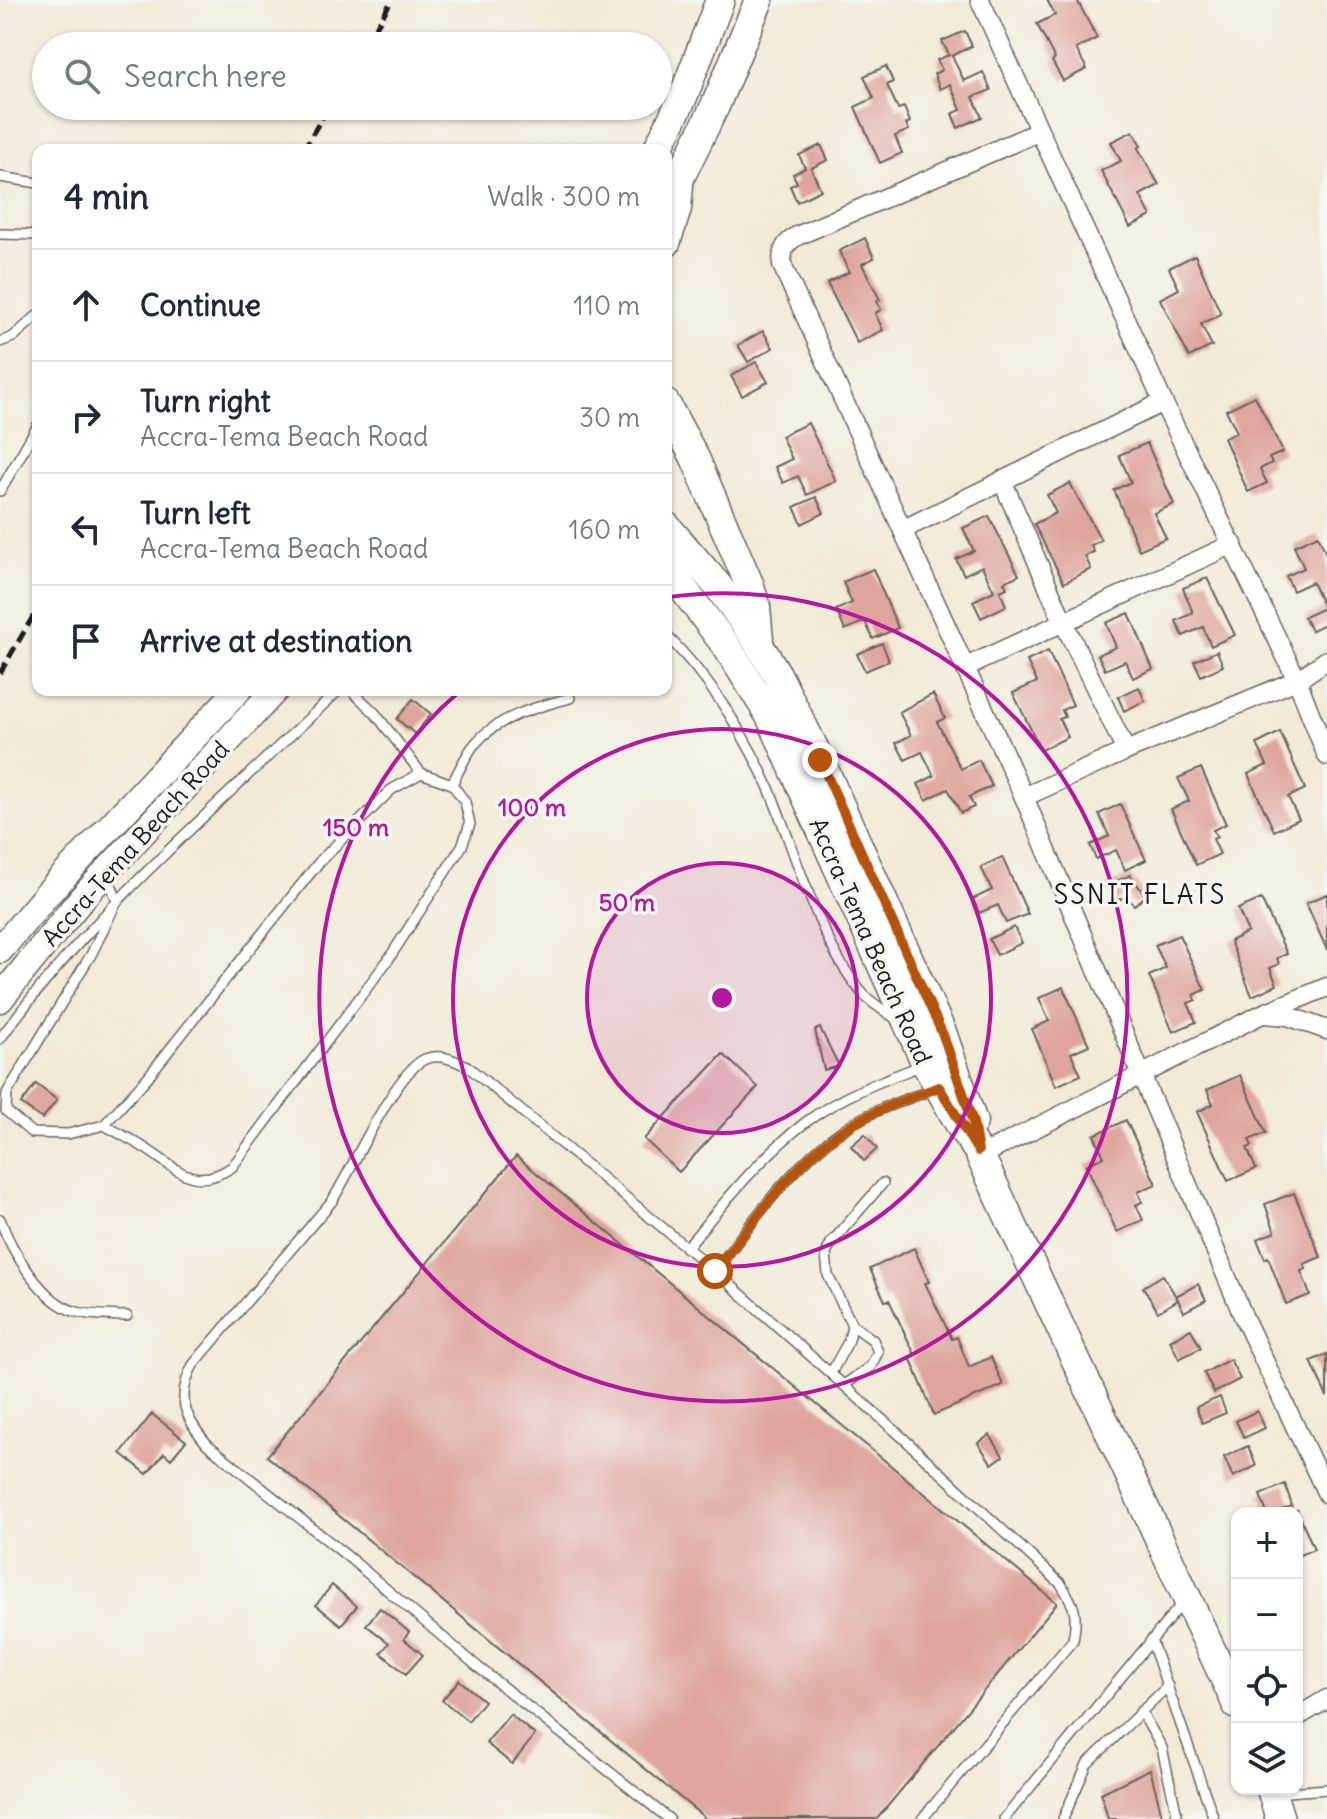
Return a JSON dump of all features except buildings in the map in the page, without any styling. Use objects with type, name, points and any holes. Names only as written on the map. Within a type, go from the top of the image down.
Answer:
[{"type":"main road","points":[[672,119],[720,0]]},
{"type":"main road","points":[[672,194],[715,106],[759,0]]},
{"type":"main road","points":[[660,144],[672,120]]},
{"type":"main road","points":[[672,224],[680,178]]},
{"type":"main road","points":[[672,415],[695,458],[750,586],[756,607],[759,645]]},
{"type":"main road","name":"Accra-Tema Beach Road","points":[[672,533],[718,586],[759,645],[820,760],[943,1035],[973,1122],[979,1153]]},
{"type":"main road","name":"Accra-Tema Beach Road","points":[[672,574],[703,613],[770,716],[932,1076],[979,1153],[1231,1692]]},
{"type":"main road","points":[[672,590],[703,613]]},
{"type":"main road","points":[[0,950],[230,696]]},
{"type":"main road","name":"Accra-Tema Beach Road","points":[[0,999],[106,872],[269,696]]},
{"type":"main road","points":[[86,852],[106,872]]},
{"type":"street","points":[[980,0],[1163,402],[1297,680],[1327,756]]},
{"type":"street","points":[[1038,132],[797,236],[782,250],[782,265],[1024,797],[1244,1318],[1327,1494]]},
{"type":"street","points":[[904,529],[1163,402]]},
{"type":"street","points":[[1002,480],[1063,621],[1126,751]]},
{"type":"street","points":[[966,667],[1233,544]]},
{"type":"street","points":[[1024,797],[1297,680],[1327,660]]},
{"type":"street","points":[[979,1153],[1262,1014],[1327,987]]},
{"type":"street","points":[[1262,1014],[1288,1016],[1327,1030]]},
{"type":"street","points":[[1303,1713],[1327,1699]]},
{"type":"lane","points":[[0,177],[32,182]]},
{"type":"lane","points":[[0,234],[32,235]]},
{"type":"lane","points":[[0,342],[13,337],[32,320]]},
{"type":"lane","points":[[0,491],[32,435]]},
{"type":"lane","points":[[672,642],[709,684],[741,733],[767,786],[834,952],[866,997],[913,1032]]},
{"type":"lane","points":[[0,1039],[38,989],[117,901],[333,696]]},
{"type":"lane","points":[[104,1125],[195,1179],[217,1176],[232,1167],[388,960],[462,846],[470,824],[465,802],[452,784],[421,773],[375,713],[357,696]]},
{"type":"lane","points":[[452,784],[474,744],[496,726],[526,710],[570,698]]},
{"type":"lane","points":[[106,872],[117,901],[92,953],[7,1093],[3,1114],[32,1133],[68,1134],[104,1125],[147,1078],[320,861],[391,790],[421,773]]},
{"type":"lane","points":[[669,1819],[207,1444],[194,1429],[182,1393],[193,1365],[332,1201],[385,1105],[406,1074],[425,1059],[445,1057],[467,1066],[715,1271],[1061,1584],[1073,1603],[1077,1621],[1073,1640],[922,1819]]},
{"type":"lane","points":[[686,1248],[738,1187],[782,1142],[809,1120],[869,1086],[932,1076]]},
{"type":"lane","points":[[715,1271],[755,1218],[818,1149],[846,1128],[932,1076]]},
{"type":"lane","points":[[844,1385],[871,1366],[878,1352],[873,1340],[852,1325],[828,1275],[826,1254],[831,1243],[883,1183]]},
{"type":"lane","points":[[0,1219],[6,1237],[26,1269],[52,1298],[75,1312],[127,1316]]},
{"type":"lane","points":[[831,1373],[849,1340],[852,1325]]},
{"type":"lane","points":[[1004,1819],[1186,1598]]},
{"type":"lane","points":[[1151,1640],[1214,1819]]},
{"type":"lane","points":[[1063,1819],[1087,1764],[1168,1686]]},
{"type":"lane","points":[[1141,1711],[1162,1748],[1178,1819]]},
{"type":"lane","points":[[1274,1800],[1327,1789]]},
{"type":"railway","points":[[373,32],[392,0]]},
{"type":"railway","points":[[307,144],[321,120]]},
{"type":"railway","points":[[0,673],[32,618]]},
{"type":"district","name":"SSNIT FLATS","points":[[1140,894]]},
{"type":"route","points":[[715,1271],[755,1218],[818,1149],[846,1128],[877,1111],[939,1087],[978,1151],[973,1122],[943,1035],[820,760]]}]
